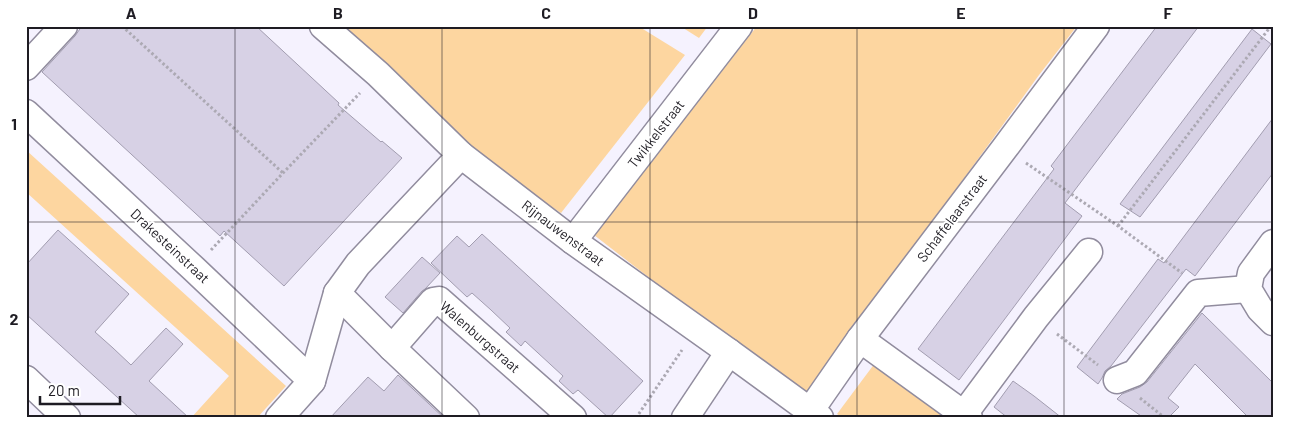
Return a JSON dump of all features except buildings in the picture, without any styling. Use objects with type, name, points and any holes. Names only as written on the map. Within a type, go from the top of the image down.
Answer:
[{"type":"street","points":[[26,67],[64,26]]},
{"type":"street","name":"Rijnauwenstraat","points":[[323,26],[378,74],[461,155],[573,241],[815,414]]},
{"type":"street","name":"Twikkelstraat","points":[[573,241],[739,26]]},
{"type":"street","name":"Schaffelaarstraat","points":[[815,414],[860,339],[1096,26]]},
{"type":"street","name":"Drakesteinstraat","points":[[26,113],[194,268],[312,381]]},
{"type":"street","points":[[279,418],[312,381],[337,293],[358,264],[461,155]]},
{"type":"street","points":[[1273,243],[1252,273],[1248,289],[1260,309],[1273,322]]},
{"type":"street","points":[[860,339],[967,416],[1036,317],[1089,252]]},
{"type":"street","points":[[1117,380],[1135,373],[1198,293],[1248,289]]},
{"type":"street","points":[[337,293],[466,418]]},
{"type":"street","name":"Walenburgstraat","points":[[392,348],[433,301],[439,300],[573,418]]},
{"type":"street","points":[[685,418],[729,352]]},
{"type":"street","points":[[26,379],[67,418]]},
{"type":"path","points":[[122,26],[283,173]]},
{"type":"path","points":[[1118,226],[1272,27]]},
{"type":"path","points":[[194,268],[378,74]]},
{"type":"path","points":[[1004,149],[1118,226],[1190,279],[1198,293]]},
{"type":"path","points":[[636,418],[696,328]]},
{"type":"shaded area","points":[[336,26],[638,26],[685,55],[561,213],[503,175],[467,146]]},
{"type":"shaded area","points":[[680,26],[708,26],[699,38]]},
{"type":"shaded area","points":[[757,26],[1077,26],[1039,75],[808,393],[678,300],[594,235]]},
{"type":"shaded area","points":[[26,150],[286,386],[257,418],[191,418],[229,376],[26,192]]},
{"type":"shaded area","points":[[875,363],[949,418],[843,418],[837,414]]}]
